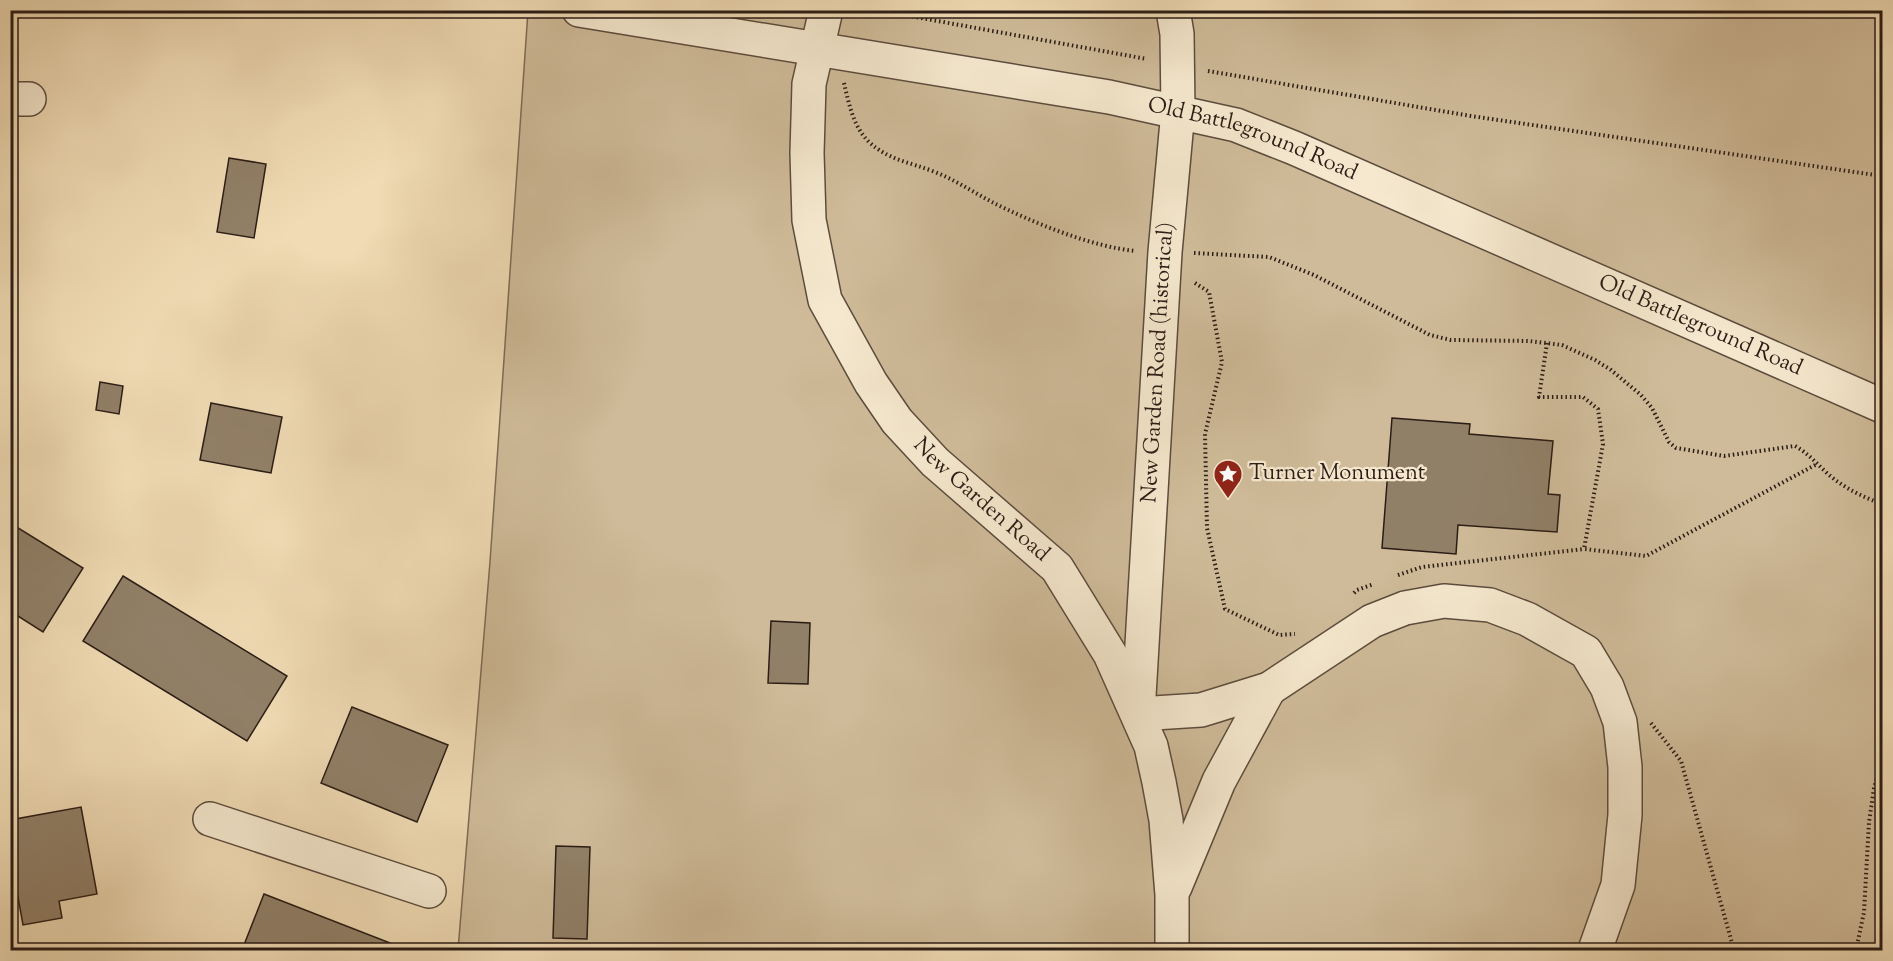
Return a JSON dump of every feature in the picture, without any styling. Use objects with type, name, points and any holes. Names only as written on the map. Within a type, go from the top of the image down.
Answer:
[{"type":"street","name":"Old Battleground Road","points":[[579,10],[1109,97],[1236,125],[1294,148],[1882,406]]},
{"type":"street","name":"New Garden Road","points":[[826,10],[808,84],[807,153],[809,220],[825,300],[871,383],[897,421],[935,462],[1057,568],[1110,654],[1151,746],[1159,782],[1166,820],[1172,895],[1172,951]]},
{"type":"street","name":"New Garden Road (historical)","points":[[1138,714],[1165,258],[1178,111],[1177,34],[1173,10]]},
{"type":"street","points":[[1138,714],[1201,710],[1269,689],[1372,621],[1405,608],[1444,601],[1490,605],[1527,619],[1586,652],[1607,687],[1634,721],[1625,768],[1625,815],[1618,885],[1595,951]]},
{"type":"street","points":[[1172,895],[1219,781],[1269,689]]},
{"type":"street","points":[[210,819],[429,891]]},
{"type":"path","points":[[877,10],[1158,61]]},
{"type":"path","points":[[1203,70],[1471,116],[1882,176]]},
{"type":"path","points":[[842,76],[855,122],[866,139],[879,151],[897,161],[934,172],[1003,208],[1070,234],[1165,258],[1269,257],[1314,275],[1430,335],[1451,340],[1508,340],[1562,345],[1595,360],[1626,381],[1652,408],[1670,442],[1677,448],[1724,456],[1795,446],[1852,491],[1882,504]]},
{"type":"path","points":[[1165,258],[1209,292],[1222,362],[1205,435],[1207,528],[1225,609],[1280,635],[1299,634]]},
{"type":"path","points":[[1547,343],[1539,397],[1583,397],[1598,409],[1603,444],[1584,549]]},
{"type":"path","points":[[1390,578],[1422,567],[1584,549],[1646,556],[1817,464]]},
{"type":"path","points":[[1350,598],[1357,590],[1379,582]]},
{"type":"path","points":[[1634,721],[1682,761],[1734,951]]},
{"type":"path","points":[[1856,951],[1864,912],[1869,822],[1874,788],[1882,761]]},
{"type":"shaded area","points":[[528,11],[1882,11],[1882,950],[458,950],[490,562]]},
{"type":"building","points":[[229,158],[266,164],[254,238],[217,232]]},
{"type":"building","points":[[100,382],[123,386],[119,414],[96,410]]},
{"type":"building","points":[[211,403],[282,417],[271,473],[200,460]]},
{"type":"building","points":[[1392,418],[1470,424],[1469,434],[1553,441],[1548,494],[1560,495],[1557,532],[1458,525],[1456,554],[1382,548]]},
{"type":"building","points":[[10,523],[83,568],[43,632],[10,611]]},
{"type":"building","points":[[123,576],[287,676],[247,741],[83,641]]},
{"type":"building","points":[[771,621],[810,623],[808,684],[768,683]]},
{"type":"building","points":[[352,707],[448,745],[417,822],[321,783]]},
{"type":"building","points":[[81,807],[97,894],[59,901],[62,918],[23,925],[10,853],[10,820]]},
{"type":"building","points":[[556,846],[590,847],[587,939],[553,938]]},
{"type":"building","points":[[264,894],[408,950],[242,950]]},
{"type":"place","name":"Turner Monument","points":[[1228,500]]}]
